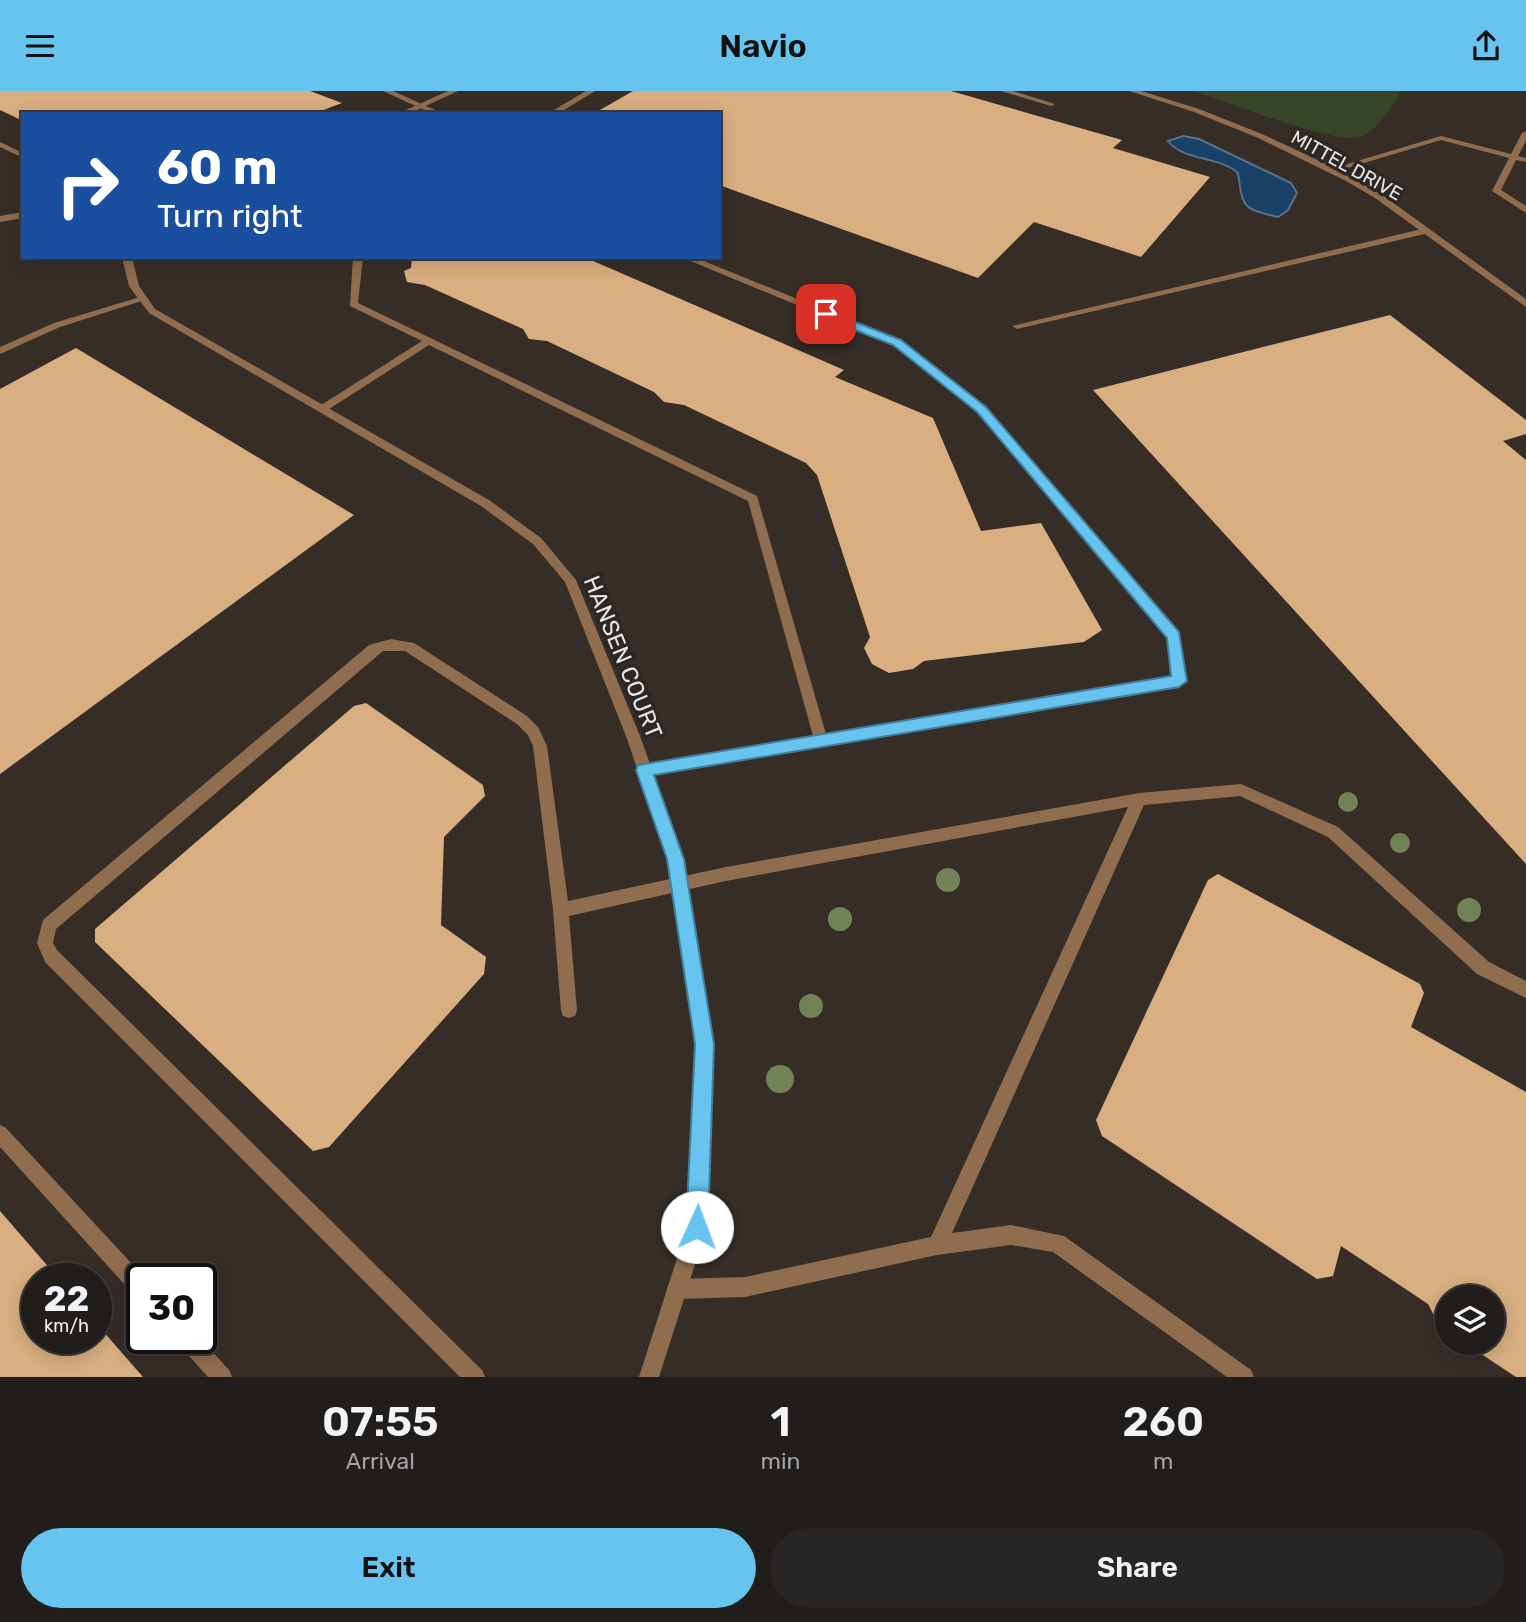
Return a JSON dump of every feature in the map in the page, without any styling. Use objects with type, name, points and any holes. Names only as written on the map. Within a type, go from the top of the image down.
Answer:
[{"type":"street","points":[[387,91],[436,112]]},
{"type":"street","points":[[406,112],[454,91]]},
{"type":"street","points":[[556,111],[591,91]]},
{"type":"street","points":[[1004,91],[1051,104]]},
{"type":"street","name":"MITTEL DRIVE","points":[[1133,91],[1261,135],[1331,170],[1378,196],[1526,304]]},
{"type":"street","points":[[1526,133],[1496,191],[1526,210]]},
{"type":"street","points":[[1331,170],[1441,138],[1526,160]]},
{"type":"street","points":[[0,144],[21,155]]},
{"type":"street","points":[[0,219],[21,215]]},
{"type":"street","points":[[1017,326],[1426,231]]},
{"type":"street","name":"HANSEN COURT","points":[[127,259],[134,286],[152,311],[485,503],[537,541],[570,580],[676,859],[704,1044],[697,1227],[649,1377]]},
{"type":"street","points":[[358,259],[353,304],[753,499],[821,741]]},
{"type":"street","points":[[644,770],[1179,681],[1174,636],[982,410],[897,343],[690,259]]},
{"type":"street","points":[[0,351],[57,325],[143,299]]},
{"type":"street","points":[[322,409],[429,341]]},
{"type":"street","points":[[475,1377],[51,955],[45,943],[49,925],[62,910],[374,649],[390,644],[409,647],[522,720],[533,731],[540,746],[561,910],[569,1010]]},
{"type":"street","points":[[561,910],[680,887],[726,873],[1139,799],[1241,790],[1333,832],[1483,968],[1526,990]]},
{"type":"street","points":[[937,1245],[1139,799]]},
{"type":"street","points":[[0,1134],[126,1272]]},
{"type":"street","points":[[677,1289],[745,1287],[937,1245],[1011,1235],[1057,1243],[1244,1377]]},
{"type":"street","points":[[201,1354],[222,1377]]},
{"type":"shaded area","points":[[0,91],[1526,91],[1526,1377],[0,1377]]},
{"type":"green space","points":[[1193,91],[1398,91],[1399,97],[1369,132],[1356,138],[1343,138],[1301,128]]},
{"type":"water","points":[[1183,136],[1199,139],[1291,183],[1297,193],[1288,210],[1278,217],[1251,209],[1243,200],[1238,173],[1221,164],[1183,152],[1168,141]]},
{"type":"building","points":[[0,91],[310,91],[342,103],[318,112],[21,112],[21,120],[0,110]]},
{"type":"building","points":[[633,91],[951,91],[1122,140],[1113,148],[1210,177],[1141,257],[1034,222],[978,278],[721,186],[721,112],[596,112]]},
{"type":"building","points":[[412,259],[589,259],[844,370],[835,377],[933,418],[981,531],[1041,523],[1102,630],[1084,642],[924,661],[913,669],[889,673],[872,664],[864,648],[870,637],[817,475],[806,463],[684,405],[664,402],[654,392],[547,341],[529,339],[523,329],[425,285],[407,282],[404,271],[411,268]]},
{"type":"building","points":[[1390,315],[1526,420],[1526,434],[1503,441],[1526,460],[1526,864],[1093,390]]},
{"type":"building","points":[[76,348],[354,515],[0,774],[0,389]]},
{"type":"building","points":[[366,703],[483,785],[485,796],[444,837],[441,925],[486,957],[484,974],[329,1147],[313,1151],[95,942],[95,929],[354,706]]},
{"type":"building","points":[[1218,874],[1420,984],[1424,993],[1411,1027],[1526,1092],[1526,1377],[1516,1377],[1483,1355],[1505,1355],[1505,1285],[1435,1285],[1435,1317],[1428,1304],[1341,1246],[1333,1276],[1317,1279],[1102,1136],[1096,1120],[1208,880]]},
{"type":"building","points":[[0,1211],[45,1263],[21,1263],[21,1354],[112,1354],[112,1341],[143,1377],[0,1377]]},
{"type":"route","points":[[697,1227],[704,1044],[676,859],[644,770],[1179,681],[1174,636],[982,410],[897,343],[826,314]]}]
